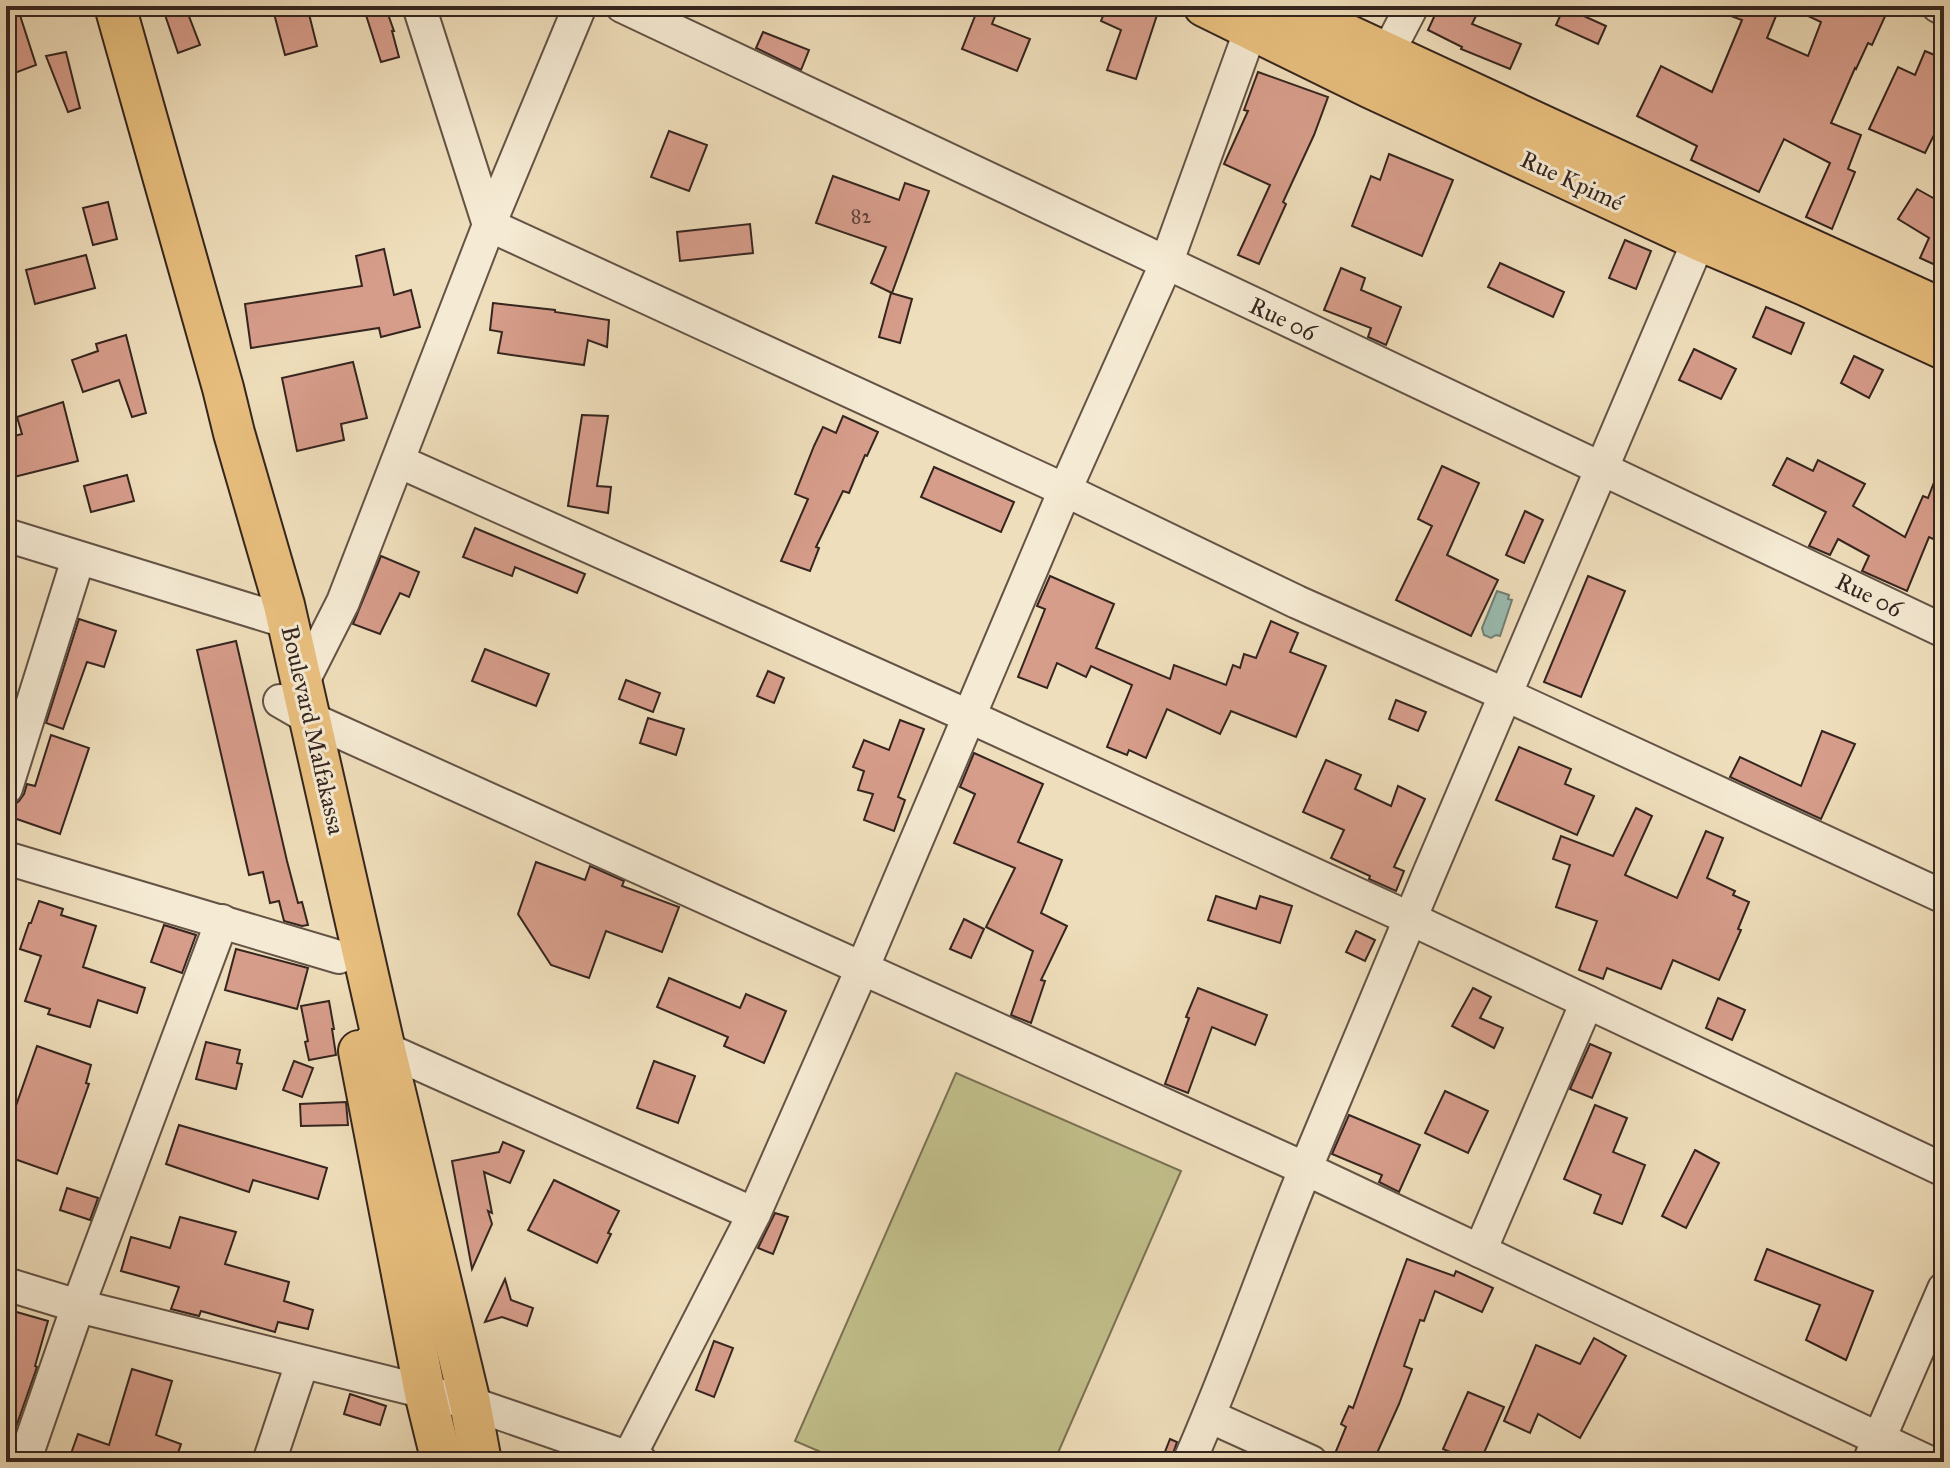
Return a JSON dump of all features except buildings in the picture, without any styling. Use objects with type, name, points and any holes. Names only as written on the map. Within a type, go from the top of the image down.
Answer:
[{"type":"main road","name":"Boulevard Malfakassa","points":[[89,6],[210,392],[298,701],[370,1042],[425,1393],[442,1462]]},
{"type":"main road","name":"Boulevard Malfakassa","points":[[115,6],[210,392]]},
{"type":"main road","name":"Rue Kpimé","points":[[1204,6],[1369,87],[1699,240],[1944,349]]},
{"type":"main road","name":"Rue Kpimé","points":[[1285,6],[1944,310]]},
{"type":"main road","name":"Boulevard Malfakassa","points":[[298,701],[339,957],[370,1042],[470,1403],[481,1462]]},
{"type":"street","points":[[419,6],[489,225],[1065,490],[1297,602],[1944,897]]},
{"type":"street","points":[[580,6],[489,225],[343,602],[298,701],[862,969],[1480,1251],[1874,1451],[1928,1462]]},
{"type":"street","name":"Rue 06","points":[[622,6],[1944,631]]},
{"type":"street","points":[[1387,54],[1412,6]]},
{"type":"street","points":[[1938,6],[1944,9]]},
{"type":"street","points":[[6,1284],[78,1306],[470,1403],[635,1459],[754,1214],[862,969],[1065,490],[1166,264],[1251,29]]},
{"type":"street","points":[[1189,1462],[1306,1169],[1504,694],[1699,240]]},
{"type":"street","points":[[398,461],[968,716],[1411,919],[1944,1170]]},
{"type":"street","points":[[6,535],[273,617]]},
{"type":"street","points":[[6,788],[78,559]]},
{"type":"street","points":[[6,858],[339,957]]},
{"type":"street","points":[[24,1462],[78,1306],[222,921]]},
{"type":"street","points":[[1480,1251],[1587,1002]]},
{"type":"street","points":[[370,1042],[754,1214]]},
{"type":"street","points":[[1874,1451],[1944,1289]]},
{"type":"street","points":[[269,1462],[302,1363]]},
{"type":"street","points":[[1209,1416],[1311,1462]]},
{"type":"shaded area","points":[[956,1073],[1181,1171],[1054,1462],[844,1462],[795,1441]]},
{"type":"water","points":[[1497,591],[1509,595],[1508,599],[1512,600],[1500,636],[1491,638],[1484,635],[1482,628]]}]
